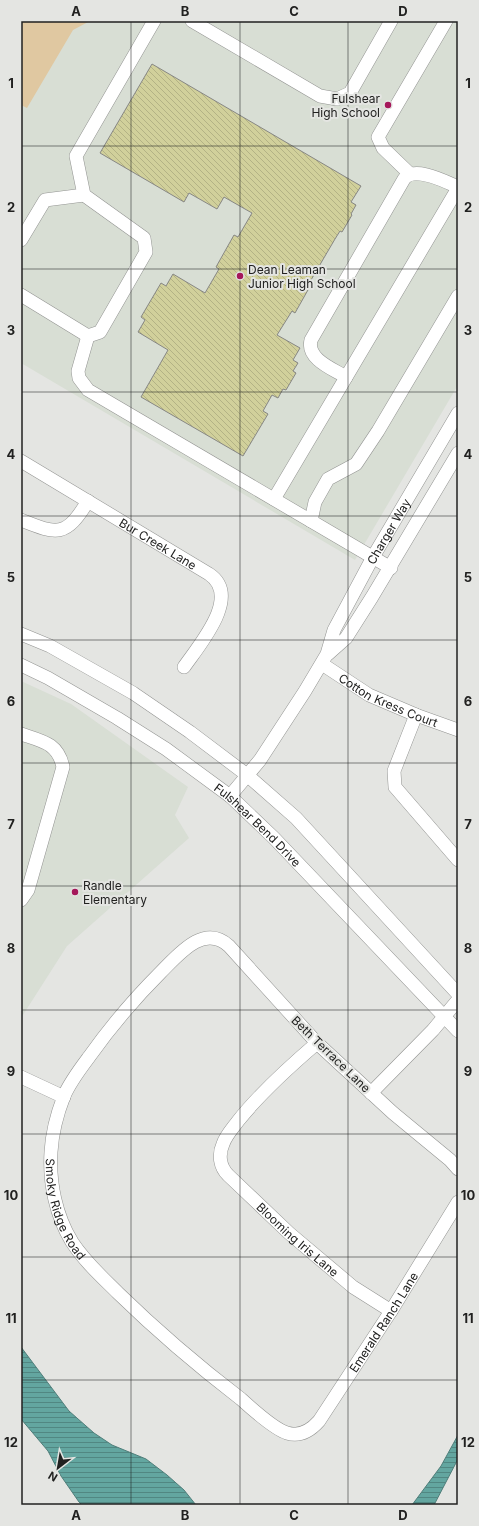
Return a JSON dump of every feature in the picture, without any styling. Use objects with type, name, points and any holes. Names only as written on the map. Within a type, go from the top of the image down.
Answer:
[{"type":"street","points":[[21,295],[88,336],[100,332],[146,252],[144,238],[84,195],[76,156],[154,21]]},
{"type":"street","points":[[192,21],[320,96],[337,99],[350,93],[391,21]]},
{"type":"street","points":[[410,174],[383,148],[378,137],[446,21]]},
{"type":"street","points":[[274,499],[346,377],[458,187],[425,174],[410,174],[404,179],[311,340],[313,354],[318,360],[346,377]]},
{"type":"street","points":[[21,240],[45,200],[84,195]]},
{"type":"street","points":[[311,521],[315,502],[328,479],[356,464],[458,296]]},
{"type":"street","points":[[88,336],[78,371],[79,378],[88,390],[391,568]]},
{"type":"street","name":"Charger Way","points":[[230,796],[260,760],[306,691],[324,659],[334,630],[372,557],[458,413]]},
{"type":"street","name":"Charger Way","points":[[324,659],[346,638],[391,568],[458,453]]},
{"type":"street","name":"Bur Creek Lane","points":[[21,461],[215,579],[221,591],[222,603],[208,630],[184,667]]},
{"type":"street","points":[[21,520],[46,530],[63,530],[76,521],[88,501]]},
{"type":"street","points":[[21,634],[50,646],[132,693],[190,732],[247,775],[296,818],[458,994]]},
{"type":"street","name":"Cotton Kress Court","points":[[324,659],[369,695],[416,715],[458,730]]},
{"type":"street","name":"Fulshear Bend Drive","points":[[21,666],[48,678],[117,718],[166,749],[230,796],[280,844],[458,1031]]},
{"type":"street","points":[[416,715],[394,771],[395,787],[458,860]]},
{"type":"street","points":[[21,734],[49,744],[61,759],[63,767],[28,890],[21,900]]},
{"type":"street","name":"Beth Terrace Lane","points":[[208,938],[218,939],[229,946],[317,1042],[371,1094],[414,1132],[450,1160],[458,1169]]},
{"type":"street","name":"Smoky Ridge Road","points":[[208,938],[199,940],[190,945],[135,998],[95,1047],[73,1079],[59,1110],[51,1152],[52,1179],[56,1205],[60,1218],[72,1241],[86,1262],[129,1303],[184,1353],[278,1428],[290,1434],[299,1434]]},
{"type":"street","points":[[371,1094],[444,1018],[458,1000]]},
{"type":"street","name":"Blooming Iris Lane","points":[[317,1042],[278,1078],[246,1111],[225,1139],[220,1153],[221,1163],[225,1172],[258,1204],[321,1260],[353,1287],[391,1311]]},
{"type":"street","points":[[21,1077],[64,1097]]},
{"type":"street","name":"Emerald Ranch Lane","points":[[299,1434],[308,1431],[319,1421],[391,1311],[458,1202]]},
{"type":"shaded area","name":"Dean Leaman Junior High School","points":[[21,21],[458,21],[458,385],[355,560],[21,363]]},
{"type":"shaded area","points":[[21,21],[90,21],[73,30],[27,108],[21,105]]},
{"type":"shaded area","name":"Randle Elementary","points":[[21,681],[71,704],[188,787],[175,815],[189,838],[67,946],[21,1018]]},
{"type":"water","points":[[21,1347],[69,1411],[94,1433],[112,1445],[146,1459],[184,1490],[196,1505],[82,1505],[61,1476],[48,1451],[21,1419]]},
{"type":"water","points":[[458,1435],[458,1459],[434,1505],[412,1505],[441,1466]]},
{"type":"building","points":[[152,64],[361,186],[351,202],[356,205],[351,214],[352,215],[342,232],[340,231],[311,280],[313,281],[295,313],[292,311],[277,335],[300,348],[293,360],[298,363],[293,371],[296,373],[286,390],[283,389],[278,398],[272,395],[263,411],[268,414],[243,456],[141,397],[168,350],[138,332],[145,320],[141,317],[161,283],[166,286],[173,274],[205,293],[219,269],[216,267],[234,235],[238,237],[252,213],[224,197],[217,209],[189,193],[184,202],[100,153]]},
{"type":"place","name":"Fulshear High School","points":[[388,105]]},
{"type":"place","name":"Dean Leaman Junior High School","points":[[240,276]]},
{"type":"place","name":"Randle Elementary","points":[[75,892]]}]
